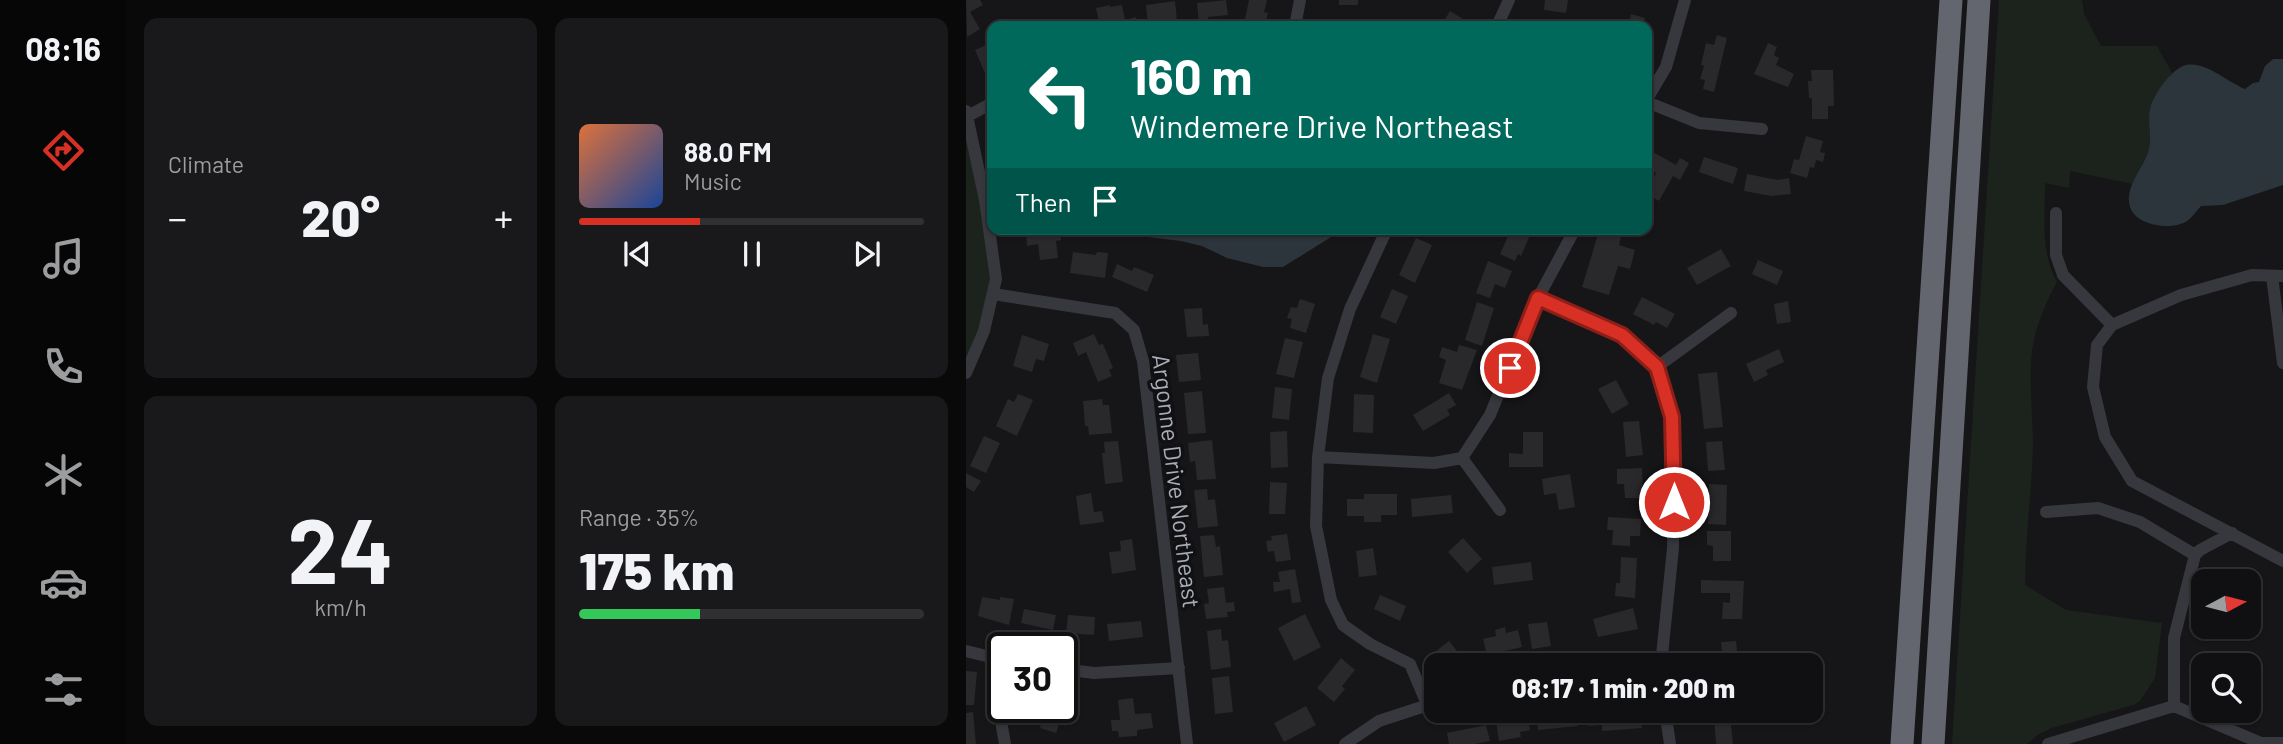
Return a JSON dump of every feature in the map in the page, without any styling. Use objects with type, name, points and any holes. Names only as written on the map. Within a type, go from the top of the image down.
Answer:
[{"type":"highway","points":[[1902,744],[1951,0]]},
{"type":"highway","points":[[1933,744],[1979,0]]},
{"type":"street","points":[[1296,21],[1300,0]]},
{"type":"street","points":[[1499,21],[1509,0]]},
{"type":"street","points":[[1652,92],[1666,67],[1685,0]]},
{"type":"street","points":[[1652,103],[1699,123],[1762,129]]},
{"type":"street","points":[[987,105],[967,113],[987,214]]},
{"type":"street","points":[[2056,213],[2056,255],[2063,275],[2112,325]]},
{"type":"street","points":[[966,373],[984,331],[996,279],[990,235]]},
{"type":"street","points":[[1384,235],[1350,309],[1328,377],[1318,457],[1316,526],[1331,600],[1343,625],[1370,644],[1410,664],[1424,689]]},
{"type":"street","points":[[1318,457],[1434,463],[1462,458],[1490,415],[1538,298],[1572,235]]},
{"type":"street","points":[[2283,363],[2277,276],[2252,275],[2182,295],[2112,325],[2096,345],[2092,387],[2105,437],[2132,481],[2283,561]]},
{"type":"street","name":"Argonne Drive Northeast","points":[[993,294],[1115,313],[1135,330],[1143,361],[1187,744]]},
{"type":"street","points":[[1538,298],[1622,335],[1657,367],[1672,417],[1674,480],[1673,548],[1662,653]]},
{"type":"street","points":[[1657,367],[1731,313]]},
{"type":"street","points":[[1462,458],[1500,510]]},
{"type":"street","points":[[2046,512],[2098,508],[2140,522],[2195,555]]},
{"type":"street","points":[[2174,706],[2174,638],[2195,555],[2232,533]]},
{"type":"street","points":[[966,651],[987,656]]},
{"type":"street","points":[[1078,672],[1179,668]]},
{"type":"street","points":[[1345,744],[1379,721],[1424,706]]},
{"type":"street","points":[[2048,744],[2174,706],[2260,743],[2283,743]]},
{"type":"street","points":[[1002,723],[1005,744]]},
{"type":"street","points":[[1667,723],[1670,744]]},
{"type":"shaded area","points":[[1999,0],[2082,0],[2084,14],[2101,46],[2157,46],[2172,73],[2150,109],[2151,141],[2133,184],[2070,171],[2069,188],[2045,183],[2046,246],[2057,282],[2038,325],[2031,359],[2033,445],[2025,567],[2025,585],[2066,610],[2162,623],[2155,678],[2140,701],[2052,728],[2027,744],[1952,744]]},
{"type":"shaded area","points":[[2273,59],[2283,59],[2283,185],[2223,205],[2201,206],[2189,220],[2173,226],[2155,225],[2139,219],[2130,207],[2130,193],[2148,152],[2150,109],[2164,83],[2181,67],[2194,65],[2209,69],[2245,89],[2259,82],[2265,66]]},
{"type":"shaded area","points":[[966,133],[984,216],[990,280],[981,331],[966,365]]},
{"type":"shaded area","points":[[1132,235],[1334,235],[1283,267],[1263,267],[1227,258],[1202,246]]},
{"type":"building","points":[[966,0],[980,0],[983,5],[970,12],[980,29],[967,37]]},
{"type":"building","points":[[1226,0],[1228,15],[1199,21],[1197,3]]},
{"type":"building","points":[[1249,0],[1267,0],[1264,12],[1268,13],[1266,21],[1245,21]]},
{"type":"building","points":[[1339,0],[1358,0],[1358,5],[1339,5]]},
{"type":"building","points":[[1545,0],[1568,0],[1566,13],[1544,10]]},
{"type":"building","points":[[1175,1],[1177,21],[1148,21],[1146,5]]},
{"type":"building","points":[[1122,5],[1125,20],[1136,17],[1137,21],[1099,21],[1096,8]]},
{"type":"building","points":[[1450,11],[1466,21],[1444,21]]},
{"type":"building","points":[[1631,14],[1645,18],[1644,21],[1630,21]]},
{"type":"building","points":[[1717,35],[1727,38],[1714,92],[1703,89],[1705,80],[1700,79],[1706,43],[1714,45]]},
{"type":"building","points":[[1768,43],[1777,47],[1774,55],[1779,58],[1776,65],[1794,74],[1788,87],[1754,74]]},
{"type":"building","points":[[987,45],[987,78],[975,50]]},
{"type":"building","points":[[1811,70],[1833,70],[1834,106],[1828,106],[1828,119],[1812,119],[1812,98],[1809,98],[1808,81],[1812,81]]},
{"type":"building","points":[[1806,136],[1823,141],[1820,152],[1825,153],[1823,162],[1816,160],[1814,168],[1810,167],[1807,178],[1790,173],[1794,159],[1799,160]]},
{"type":"building","points":[[1652,152],[1676,165],[1680,158],[1689,163],[1680,180],[1673,176],[1659,201],[1652,197],[1652,178],[1656,173],[1652,171]]},
{"type":"building","points":[[1704,157],[1738,168],[1733,184],[1699,172]]},
{"type":"building","points":[[1747,174],[1778,180],[1789,178],[1791,194],[1771,196],[1744,191]]},
{"type":"building","points":[[1026,235],[1061,235],[1061,240],[1056,241],[1058,258],[1040,260],[1038,244],[1027,246]]},
{"type":"building","points":[[1509,235],[1530,235],[1521,256],[1518,254],[1515,261],[1500,254]]},
{"type":"building","points":[[1598,235],[1621,237],[1619,245],[1635,250],[1630,269],[1618,266],[1609,295],[1582,287]]},
{"type":"building","points":[[1416,238],[1432,245],[1415,283],[1399,275]]},
{"type":"building","points":[[1721,249],[1731,266],[1697,285],[1687,268]]},
{"type":"building","points":[[1073,252],[1096,255],[1097,252],[1108,253],[1105,278],[1070,273]]},
{"type":"building","points":[[1758,260],[1783,271],[1777,285],[1752,274]]},
{"type":"building","points":[[1488,261],[1512,271],[1505,288],[1495,284],[1490,298],[1476,293]]},
{"type":"building","points":[[1117,264],[1132,271],[1134,267],[1154,275],[1147,292],[1112,277]]},
{"type":"building","points":[[1392,289],[1408,296],[1396,324],[1380,317]]},
{"type":"building","points":[[1642,297],[1675,314],[1667,328],[1656,322],[1654,325],[1633,314]]},
{"type":"building","points":[[1300,299],[1315,304],[1306,333],[1290,328],[1292,319],[1287,318],[1291,307],[1297,308]]},
{"type":"building","points":[[1788,301],[1791,322],[1777,324],[1774,304]]},
{"type":"building","points":[[1477,302],[1494,308],[1482,346],[1465,340]]},
{"type":"building","points":[[1202,308],[1203,325],[1208,324],[1209,336],[1187,337],[1184,309]]},
{"type":"building","points":[[1094,334],[1099,345],[1103,344],[1113,368],[1109,370],[1112,376],[1098,382],[1086,352],[1078,356],[1073,343]]},
{"type":"building","points":[[1373,334],[1390,339],[1377,383],[1360,377]]},
{"type":"building","points":[[1022,335],[1049,344],[1044,361],[1036,359],[1032,372],[1013,366]]},
{"type":"building","points":[[1285,338],[1303,342],[1294,378],[1276,374]]},
{"type":"building","points":[[1459,345],[1477,350],[1462,390],[1439,383],[1446,360],[1439,357],[1442,347],[1457,352]]},
{"type":"building","points":[[1779,349],[1784,362],[1766,370],[1768,375],[1754,382],[1746,364]]},
{"type":"building","points":[[1198,353],[1201,380],[1179,382],[1176,355]]},
{"type":"building","points":[[1717,372],[1723,427],[1704,429],[1698,374]]},
{"type":"building","points":[[1616,380],[1629,404],[1612,414],[1598,389]]},
{"type":"building","points":[[1275,387],[1292,389],[1289,420],[1272,418]]},
{"type":"building","points":[[1202,391],[1206,433],[1188,434],[1184,393]]},
{"type":"building","points":[[1449,393],[1456,405],[1447,410],[1450,415],[1423,431],[1413,415]]},
{"type":"building","points":[[1018,394],[1033,400],[1017,436],[996,426],[1008,399],[1014,402]]},
{"type":"building","points":[[1354,394],[1374,395],[1373,433],[1353,432]]},
{"type":"building","points":[[1102,399],[1103,405],[1109,405],[1112,433],[1089,435],[1088,426],[1085,426],[1083,401]]},
{"type":"building","points":[[1639,421],[1643,455],[1626,457],[1623,422]]},
{"type":"building","points":[[1287,431],[1288,467],[1271,468],[1270,432]]},
{"type":"building","points":[[1523,432],[1543,432],[1543,467],[1509,467],[1509,453],[1523,454]]},
{"type":"building","points":[[984,436],[1000,443],[986,473],[970,466]]},
{"type":"building","points":[[1212,440],[1216,479],[1197,480],[1195,461],[1190,462],[1188,443]]},
{"type":"building","points":[[1118,441],[1123,482],[1105,484],[1102,453],[1105,453],[1104,442]]},
{"type":"building","points":[[1722,441],[1725,470],[1708,471],[1706,442]]},
{"type":"building","points":[[1642,468],[1643,498],[1625,498],[1624,484],[1617,484],[1617,469]]},
{"type":"building","points":[[966,473],[981,481],[974,492],[966,487]]},
{"type":"building","points":[[1570,474],[1575,507],[1559,510],[1556,493],[1544,495],[1542,479]]},
{"type":"building","points":[[1270,482],[1287,483],[1285,514],[1269,514]]},
{"type":"building","points":[[1709,484],[1727,485],[1726,525],[1708,524]]},
{"type":"building","points":[[1207,489],[1208,500],[1215,499],[1218,526],[1198,528],[1194,490]]},
{"type":"building","points":[[1091,493],[1094,512],[1102,511],[1104,522],[1080,525],[1076,496]]},
{"type":"building","points":[[1364,494],[1397,494],[1397,515],[1381,515],[1381,522],[1364,522],[1364,516],[1347,516],[1347,499],[1364,499]]},
{"type":"building","points":[[1451,495],[1453,513],[1412,517],[1411,499]]},
{"type":"building","points":[[1608,517],[1641,519],[1640,536],[1630,536],[1630,546],[1612,545],[1613,530],[1607,530]]},
{"type":"building","points":[[1707,531],[1731,531],[1731,561],[1713,561],[1713,546],[1707,545]]},
{"type":"building","points":[[1287,534],[1291,560],[1276,562],[1274,551],[1268,552],[1266,541],[1272,540],[1271,536]]},
{"type":"building","points":[[1214,535],[1216,547],[1220,546],[1223,575],[1204,577],[1200,536]]},
{"type":"building","points":[[1463,538],[1482,559],[1467,573],[1448,552]]},
{"type":"building","points":[[1132,539],[1136,570],[1112,574],[1109,552],[1121,551],[1120,541]]},
{"type":"building","points":[[1373,548],[1377,575],[1359,577],[1356,551]]},
{"type":"building","points":[[1621,557],[1637,558],[1635,598],[1615,596],[1616,583],[1620,583]]},
{"type":"building","points":[[1531,562],[1533,580],[1494,585],[1492,567]]},
{"type":"building","points":[[1295,569],[1301,602],[1292,603],[1290,589],[1274,592],[1273,582],[1280,582],[1278,572]]},
{"type":"building","points":[[1701,580],[1744,581],[1742,619],[1722,619],[1723,602],[1730,603],[1730,593],[1701,593]]},
{"type":"building","points":[[1224,587],[1226,603],[1234,602],[1235,611],[1227,612],[1228,617],[1206,619],[1204,604],[1209,603],[1207,589]]},
{"type":"building","points":[[1380,595],[1406,606],[1400,621],[1374,609]]},
{"type":"building","points":[[982,597],[1014,599],[1009,625],[978,616]]},
{"type":"building","points":[[1633,608],[1638,629],[1598,637],[1593,619]]},
{"type":"building","points":[[1024,609],[1056,615],[1053,630],[1021,623]]},
{"type":"building","points":[[1305,614],[1321,647],[1294,661],[1278,628]]},
{"type":"building","points":[[1068,615],[1095,617],[1094,635],[1066,632]]},
{"type":"building","points":[[1141,621],[1143,637],[1109,641],[1107,624]]},
{"type":"building","points":[[1547,622],[1551,646],[1532,649],[1528,624]]},
{"type":"building","points":[[1505,627],[1506,633],[1518,630],[1522,647],[1486,653],[1483,639],[1496,636],[1495,630]]},
{"type":"building","points":[[1221,629],[1222,641],[1228,640],[1231,667],[1211,670],[1207,631]]},
{"type":"building","points":[[1449,641],[1458,653],[1436,653]]},
{"type":"building","points":[[1736,641],[1737,653],[1722,653],[1721,642]]},
{"type":"building","points":[[1341,658],[1355,670],[1334,702],[1317,688]]},
{"type":"building","points":[[966,671],[977,672],[974,705],[966,705]]},
{"type":"building","points":[[1229,676],[1233,712],[1215,714],[1212,678]]},
{"type":"building","points":[[1133,698],[1135,714],[1151,713],[1153,728],[1137,730],[1137,736],[1119,737],[1118,731],[1112,731],[1111,720],[1120,720],[1118,700]]},
{"type":"building","points":[[1306,706],[1316,725],[1284,742],[1274,723]]},
{"type":"building","points":[[973,712],[976,744],[966,744],[966,713]]},
{"type":"building","points":[[1041,723],[1066,723],[1065,726],[1059,724],[1056,733],[1040,728]]},
{"type":"building","points":[[1496,723],[1529,723],[1530,730],[1520,732],[1521,737],[1499,741]]},
{"type":"building","points":[[1537,723],[1578,723],[1578,726],[1538,730]]},
{"type":"building","points":[[1588,723],[1641,723],[1642,728],[1602,731],[1602,725],[1588,726]]},
{"type":"building","points":[[1714,723],[1731,723],[1733,744],[1716,744]]},
{"type":"building","points":[[1486,725],[1490,741],[1449,744],[1447,733]]},
{"type":"route","points":[[1510,368],[1538,298],[1622,335],[1657,367],[1672,417],[1674,502]]}]
